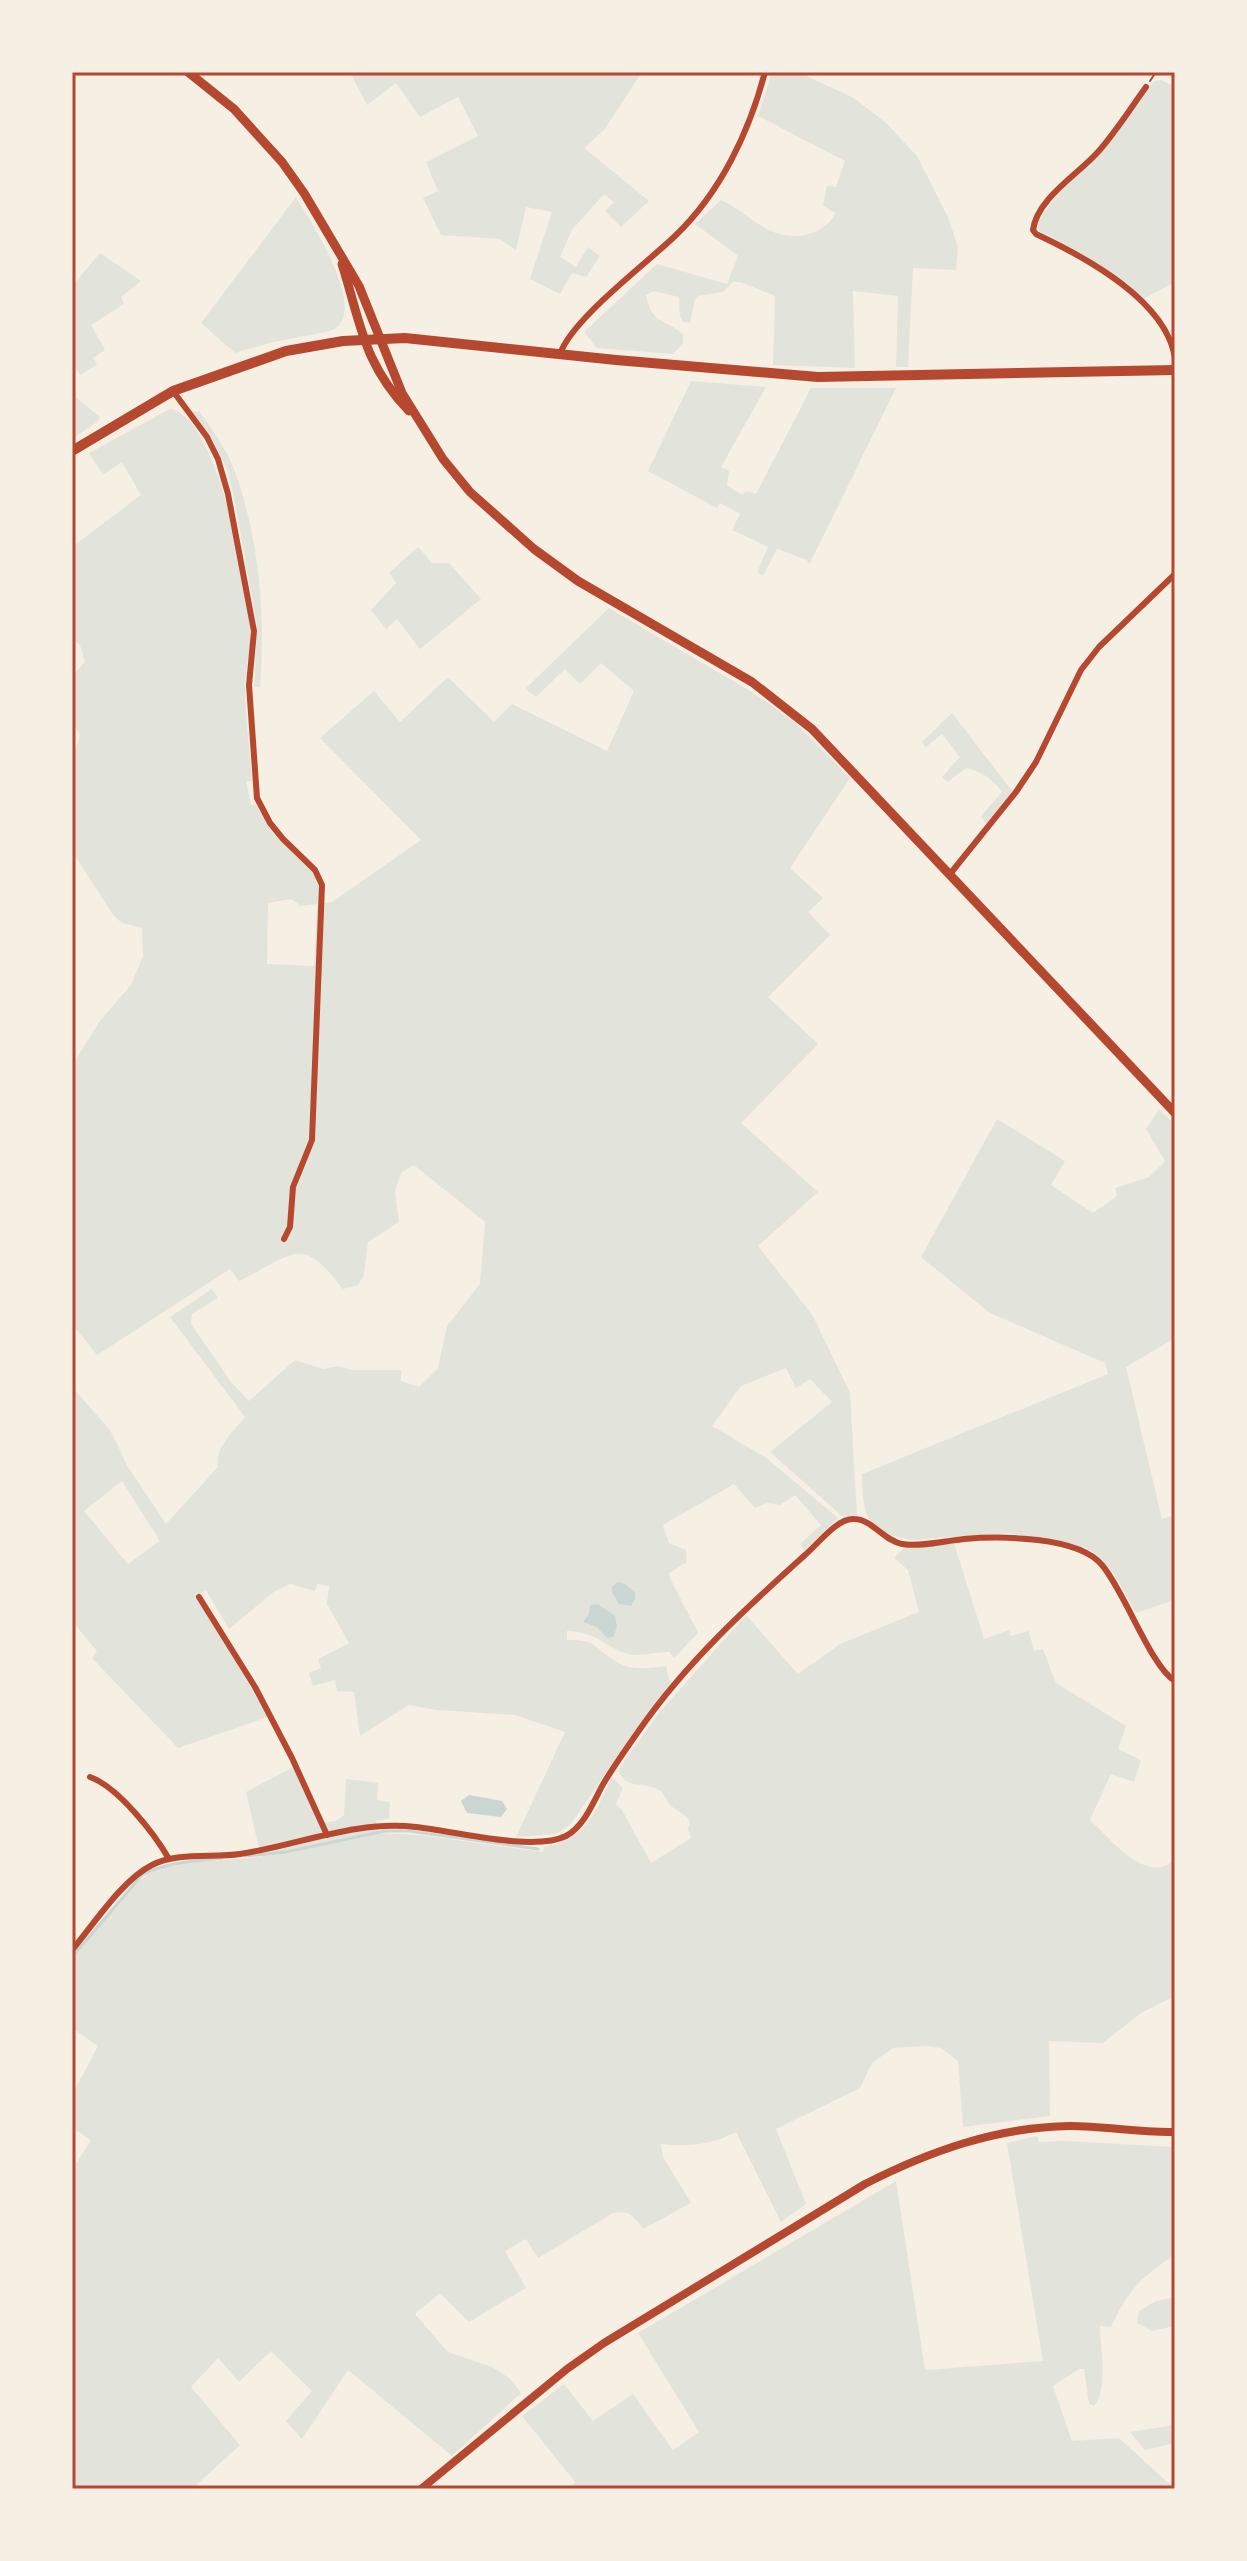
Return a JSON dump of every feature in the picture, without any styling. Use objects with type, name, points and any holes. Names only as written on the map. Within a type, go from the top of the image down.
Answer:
[{"type":"main road","points":[[188,72],[234,109],[282,162],[304,193],[359,286],[402,393],[443,459],[470,492],[534,549],[595,592],[752,682],[783,705],[845,762],[1175,1113]]},
{"type":"main road","points":[[337,249],[363,340],[389,391],[420,423]]},
{"type":"main road","points":[[72,451],[173,391],[286,351],[333,342],[405,338],[818,377],[1175,370]]},
{"type":"street","points":[[560,354],[574,329],[679,232],[712,194],[746,128],[765,72]]},
{"type":"street","points":[[1146,87],[1098,151],[1050,199],[1037,217],[1033,230],[1079,254],[1120,282],[1163,324],[1175,358]]},
{"type":"street","points":[[173,391],[207,437],[218,459],[228,494],[254,631],[249,685],[257,798],[270,823],[315,870],[322,885],[312,1140],[293,1187],[290,1227],[284,1239]]},
{"type":"street","points":[[950,874],[1029,772],[1081,670],[1119,626],[1175,574]]},
{"type":"street","points":[[72,1950],[138,1873],[169,1859],[237,1855],[370,1826],[412,1826],[537,1842],[565,1836],[580,1824],[641,1727],[703,1653],[734,1620],[835,1527],[849,1519],[863,1521],[889,1539],[908,1545],[1007,1537],[1061,1545],[1088,1553],[1108,1573],[1162,1670],[1175,1681]]},
{"type":"street","points":[[199,1597],[255,1687],[327,1835]]},
{"type":"street","points":[[90,1777],[102,1781],[157,1838],[169,1859]]},
{"type":"street","points":[[421,2489],[604,2343],[865,2184],[901,2166],[993,2134],[1016,2131],[1074,2126],[1175,2132]]},
{"type":"shaded area","points":[[356,72],[642,72],[604,130],[584,148],[649,201],[621,227],[605,211],[614,202],[604,194],[572,230],[560,257],[576,267],[588,247],[600,256],[586,277],[572,273],[560,294],[530,279],[552,212],[526,207],[516,250],[500,239],[441,235],[423,198],[438,191],[426,162],[478,136],[458,97],[420,117],[396,83],[367,105],[352,76]]},
{"type":"shaded area","points":[[772,72],[798,72],[854,98],[886,123],[917,156],[948,217],[958,247],[956,270],[913,268],[908,367],[896,367],[898,296],[853,291],[855,368],[773,365],[775,296],[740,282],[733,282],[723,292],[698,296],[690,323],[683,322],[680,316],[679,297],[654,291],[646,295],[655,316],[683,334],[683,343],[673,354],[597,348],[584,332],[657,264],[727,284],[738,256],[695,224],[721,200],[763,227],[788,236],[816,232],[836,213],[823,206],[827,186],[836,187],[845,161],[758,116]]},
{"type":"shaded area","points":[[1161,80],[1171,85],[1175,81],[1175,282],[1143,299],[1094,261],[1039,231],[1037,223],[1057,195],[1099,155],[1148,88]]},
{"type":"shaded area","points":[[296,197],[324,246],[342,288],[345,307],[341,322],[330,331],[235,353],[201,323]]},
{"type":"shaded area","points":[[100,253],[141,281],[121,297],[124,304],[91,325],[105,350],[93,358],[97,365],[80,375],[72,364],[72,286]]},
{"type":"shaded area","points":[[691,381],[766,387],[721,467],[729,471],[727,485],[742,495],[747,491],[756,494],[811,388],[896,388],[809,565],[807,560],[777,549],[763,576],[757,572],[768,547],[732,530],[740,514],[720,503],[717,508],[648,471]]},
{"type":"shaded area","points":[[72,394],[100,417],[72,439]]},
{"type":"shaded area","points":[[170,409],[187,418],[202,440],[227,505],[248,606],[250,635],[245,700],[252,781],[246,781],[251,805],[256,805],[273,834],[314,874],[323,903],[332,902],[421,840],[320,738],[374,691],[400,722],[448,677],[494,722],[512,704],[607,751],[634,691],[601,663],[580,684],[565,669],[536,697],[525,689],[609,608],[752,692],[797,724],[850,778],[790,868],[823,898],[808,912],[830,935],[768,997],[818,1044],[741,1123],[818,1192],[758,1246],[813,1316],[850,1393],[857,1515],[843,1517],[770,1452],[832,1402],[810,1379],[796,1388],[786,1368],[741,1386],[712,1426],[765,1457],[838,1518],[804,1550],[800,1544],[821,1525],[795,1495],[780,1505],[767,1503],[755,1508],[734,1484],[663,1525],[669,1543],[686,1550],[687,1562],[668,1574],[698,1633],[674,1658],[669,1652],[625,1653],[593,1636],[567,1631],[567,1640],[590,1643],[628,1667],[666,1666],[672,1683],[633,1733],[571,1824],[556,1834],[516,1837],[565,1732],[515,1715],[409,1705],[360,1736],[354,1692],[337,1691],[335,1680],[313,1686],[309,1673],[321,1668],[318,1659],[349,1643],[327,1604],[329,1586],[317,1584],[315,1591],[290,1584],[275,1591],[229,1629],[206,1590],[197,1595],[268,1717],[178,1748],[92,1658],[97,1651],[72,1621],[72,1387],[110,1430],[128,1467],[166,1524],[218,1467],[222,1447],[245,1417],[170,1317],[212,1289],[218,1298],[192,1314],[191,1324],[231,1382],[249,1401],[295,1360],[323,1369],[338,1366],[352,1370],[401,1370],[401,1381],[419,1387],[438,1368],[447,1326],[480,1284],[485,1222],[414,1165],[401,1173],[395,1191],[399,1222],[368,1242],[364,1275],[358,1285],[343,1289],[317,1260],[296,1254],[239,1281],[230,1269],[97,1355],[72,1324],[72,1066],[99,1022],[131,985],[143,956],[142,928],[122,923],[114,916],[75,856],[72,858],[72,760],[80,735],[72,721],[72,676],[85,662],[80,645],[72,639],[72,547],[141,495],[122,462],[103,475],[89,453]],"holes":[[[291,899],[301,906],[317,904],[314,966],[267,964],[268,903]],[[122,1481],[160,1541],[128,1564],[84,1511]]]},
{"type":"shaded area","points":[[199,411],[231,461],[243,495],[255,549],[261,605],[260,687],[254,687],[257,625],[234,498],[227,469],[213,441],[191,412]]},
{"type":"shaded area","points":[[418,547],[432,563],[449,563],[481,599],[420,649],[397,619],[386,629],[371,610],[396,583],[389,573]]},
{"type":"shaded area","points":[[952,713],[1012,791],[986,824],[981,816],[1002,792],[982,773],[966,768],[948,782],[942,777],[960,757],[942,734],[926,747],[922,742]]},
{"type":"shaded area","points":[[1159,1109],[1175,1125],[1175,1338],[1126,1367],[1162,1519],[1175,1515],[1175,1600],[1136,1613],[1109,1568],[1086,1548],[1009,1533],[911,1540],[884,1532],[866,1511],[862,1474],[1108,1374],[1105,1363],[990,1313],[921,1257],[997,1119],[1065,1161],[1051,1185],[1093,1213],[1117,1196],[1115,1188],[1149,1177],[1165,1161],[1146,1129]]},
{"type":"shaded area","points":[[954,1543],[984,1639],[1009,1630],[1011,1636],[1029,1631],[1034,1651],[1043,1649],[1056,1683],[1126,1726],[1118,1749],[1141,1760],[1134,1782],[1111,1774],[1090,1820],[1118,1848],[1141,1864],[1164,1866],[1175,1859],[1175,1996],[1141,2013],[1103,2043],[1049,2041],[1050,2116],[963,2127],[958,2061],[941,2048],[893,2048],[872,2063],[860,2088],[776,2129],[806,2204],[781,2222],[736,2132],[700,2144],[661,2144],[663,2157],[691,2203],[643,2229],[631,2215],[613,2213],[538,2258],[526,2239],[505,2251],[526,2288],[469,2322],[440,2293],[415,2314],[448,2352],[492,2367],[509,2378],[521,2393],[452,2456],[348,2370],[302,2439],[286,2421],[312,2391],[271,2351],[239,2382],[218,2358],[191,2387],[240,2445],[192,2489],[72,2489],[72,2170],[91,2140],[72,2128],[72,2095],[98,2046],[72,2028],[72,1957],[123,1896],[145,1876],[167,1867],[261,1857],[246,1792],[295,1766],[319,1823],[336,1821],[344,1815],[346,1779],[378,1783],[377,1800],[390,1802],[389,1818],[376,1821],[378,1833],[420,1835],[543,1852],[544,1847],[571,1837],[588,1822],[612,1777],[623,1788],[616,1804],[651,1863],[691,1838],[688,1829],[690,1822],[670,1805],[659,1790],[627,1782],[619,1773],[620,1767],[658,1714],[746,1615],[798,1674],[840,1644],[919,1612],[908,1570],[894,1558],[904,1548]]},
{"type":"shaded area","points":[[618,1582],[635,1593],[631,1606],[619,1604],[612,1592],[612,1587]]},
{"type":"shaded area","points":[[598,1604],[615,1616],[617,1627],[613,1637],[607,1638],[597,1627],[583,1622],[589,1614],[590,1605]]},
{"type":"shaded area","points":[[469,1795],[502,1801],[507,1809],[501,1817],[467,1813],[461,1801]]},
{"type":"shaded area","points":[[1037,2136],[1039,2142],[1175,2147],[1175,2255],[1137,2285],[1111,2327],[1100,2326],[1103,2368],[1099,2398],[1094,2406],[1089,2404],[1084,2369],[1079,2369],[1053,2386],[1072,2441],[1119,2438],[1175,2489],[569,2489],[575,2482],[522,2416],[564,2384],[593,2421],[633,2394],[673,2450],[699,2432],[638,2333],[896,2181],[925,2370],[1043,2361],[1007,2143]]},
{"type":"shaded area","points":[[1175,2297],[1175,2326],[1152,2331],[1137,2323],[1139,2311],[1156,2301]]},
{"type":"shaded area","points":[[1175,2425],[1175,2443],[1145,2450],[1130,2432]]},
{"type":"waterway","points":[[245,1856],[286,1852],[385,1831],[409,1831],[538,1849]]},
{"type":"waterway","points":[[72,1957],[142,1875],[171,1865],[222,1858]]}]
